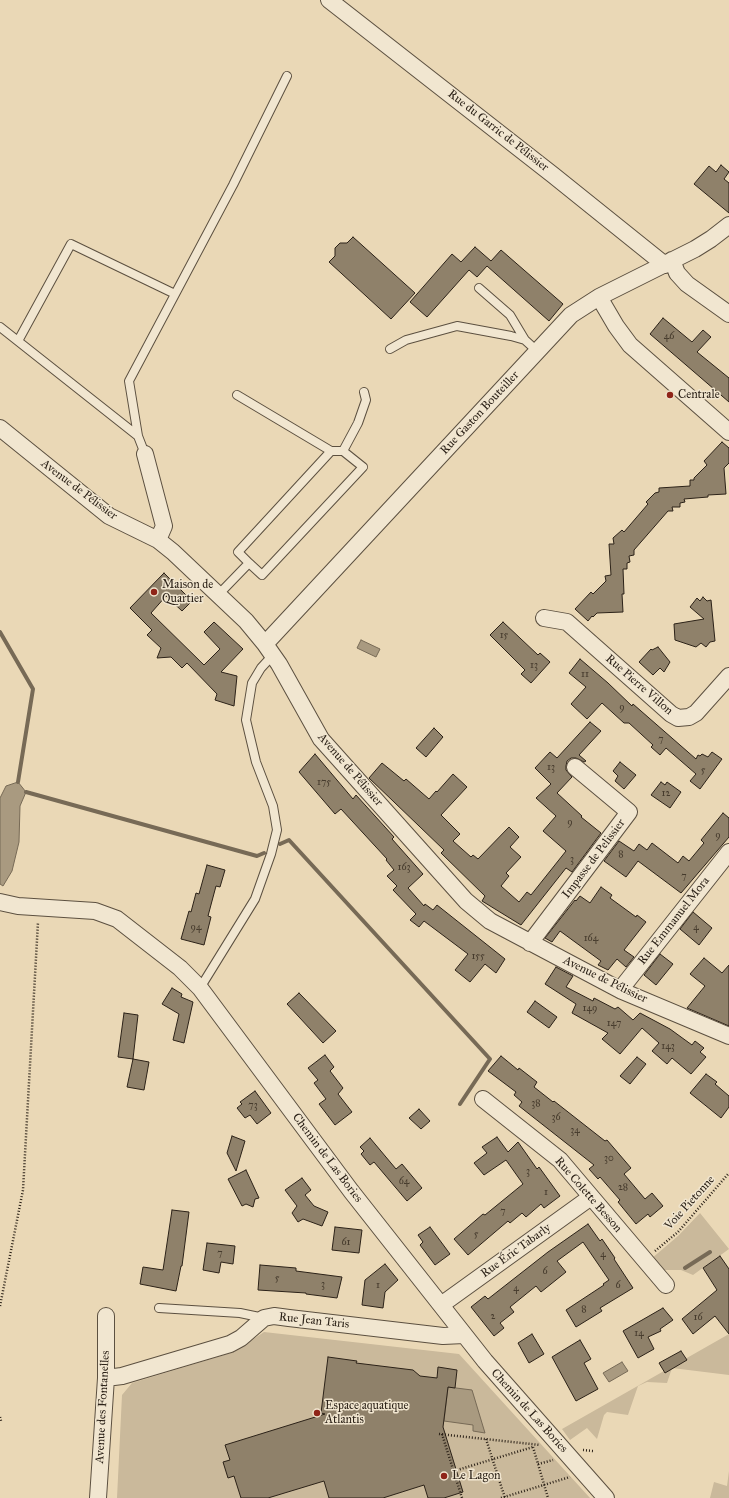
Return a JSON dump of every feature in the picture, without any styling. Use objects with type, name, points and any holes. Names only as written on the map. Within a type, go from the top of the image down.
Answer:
[{"type":"street","name":"Rue du Garric de Pélissier","points":[[329,0],[541,166],[668,262]]},
{"type":"street","name":"Rue Gaston Bouteiller","points":[[269,650],[571,315],[599,297],[711,239],[729,225]]},
{"type":"street","points":[[668,262],[687,284],[729,314]]},
{"type":"street","points":[[599,297],[616,326],[630,345],[729,432]]},
{"type":"street","name":"Avenue de Pélissier","points":[[0,428],[109,516],[158,540],[219,594],[246,621],[269,650],[321,739],[466,901],[490,921],[620,990],[729,1036]]},
{"type":"street","points":[[145,454],[164,526],[158,540]]},
{"type":"street","name":"Rue Pierre Villon","points":[[544,618],[567,622],[671,714],[678,718],[689,717],[696,713],[729,676]]},
{"type":"street","name":"Impasse de Pelissier","points":[[530,943],[629,812],[575,767]]},
{"type":"street","name":"Rue Emmanuel Mora","points":[[620,990],[729,852]]},
{"type":"street","name":"Chemin de Las Bories","points":[[0,902],[18,906],[39,908],[95,911],[117,919],[180,968],[200,988],[351,1191],[464,1335],[560,1453],[606,1498]]},
{"type":"street","name":"Rue Colette Besson","points":[[483,1100],[560,1160],[666,1285]]},
{"type":"street","name":"Rue Éric Tabarly","points":[[441,1305],[590,1197]]},
{"type":"street","name":"Avenue des Fontanelles","points":[[98,1498],[106,1378],[106,1316]]},
{"type":"street","name":"Rue Jean Taris","points":[[106,1378],[122,1376],[230,1344],[241,1338],[264,1318],[274,1316],[443,1336],[464,1335]]},
{"type":"lane","points":[[145,454],[138,436],[129,381],[233,185],[286,76]]},
{"type":"lane","points":[[18,341],[71,244],[175,294]]},
{"type":"lane","points":[[479,288],[510,315],[525,340],[537,351]]},
{"type":"lane","points":[[390,350],[406,340],[457,326],[498,333],[525,340]]},
{"type":"lane","points":[[0,327],[138,436]]},
{"type":"lane","points":[[343,450],[358,423],[366,400],[364,392]]},
{"type":"lane","points":[[237,395],[331,451],[343,450],[363,467],[262,575],[238,552],[331,451]]},
{"type":"lane","points":[[219,594],[249,563]]},
{"type":"lane","points":[[200,988],[255,899],[271,854],[277,830],[274,806],[256,762],[246,720],[252,683],[269,650]]},
{"type":"lane","points":[[159,1308],[240,1313],[264,1318]]},
{"type":"path","points":[[0,1306],[23,1190],[39,908]]},
{"type":"path","name":"Voie Pietonne","points":[[644,1260],[678,1232],[729,1173]]},
{"type":"path","points":[[0,1417],[1,1421]]},
{"type":"path","points":[[462,1498],[441,1434],[532,1446],[560,1453],[593,1451]]},
{"type":"path","points":[[486,1439],[504,1498],[573,1476]]},
{"type":"path","points":[[454,1471],[532,1446]]},
{"type":"path","points":[[532,1446],[548,1498]]},
{"type":"path","points":[[538,1464],[560,1453]]},
{"type":"shaded area","points":[[361,640],[380,649],[376,657],[357,648]]},
{"type":"shaded area","points":[[18,782],[26,792],[20,806],[19,842],[12,871],[3,886],[0,884],[0,798],[6,786]]},
{"type":"shaded area","points":[[700,1213],[729,1249],[693,1275],[681,1270],[664,1270],[651,1259],[678,1236]]},
{"type":"shaded area","name":"Espace aquatique Atlantis","points":[[264,1332],[459,1354],[590,1498],[117,1498],[122,1395],[132,1383],[234,1352]]},
{"type":"shaded area","points":[[729,1334],[729,1375],[672,1368],[667,1383],[647,1382],[638,1386],[628,1415],[607,1412],[604,1415],[597,1439],[587,1428],[570,1440],[562,1429]]},
{"type":"shaded area","points":[[622,1362],[628,1371],[609,1382],[603,1373]]},
{"type":"shaded area","points":[[448,1387],[472,1390],[485,1433],[473,1431],[473,1425],[444,1421]]},
{"type":"shaded area","points":[[729,1471],[729,1498],[710,1498],[714,1482],[727,1486]]},
{"type":"building","points":[[721,165],[729,172],[724,179],[729,183],[729,213],[694,184],[709,166],[716,172]]},
{"type":"building","points":[[353,237],[415,293],[391,319],[329,262],[335,256],[335,248],[340,243],[347,243]]},
{"type":"building","points":[[475,247],[491,261],[501,250],[563,304],[549,321],[487,266],[477,277],[469,270],[427,317],[410,302],[452,254],[461,262]]},
{"type":"building","points":[[663,318],[692,342],[703,330],[711,337],[697,352],[729,378],[729,402],[650,334]]},
{"type":"building","points":[[722,442],[729,448],[729,463],[724,468],[726,494],[684,499],[685,502],[680,503],[680,507],[672,507],[673,511],[668,511],[634,550],[634,555],[629,556],[630,562],[627,563],[627,569],[623,569],[623,612],[597,613],[588,621],[575,609],[591,592],[593,594],[606,581],[605,576],[611,575],[609,544],[614,544],[613,538],[622,530],[624,532],[648,504],[646,502],[655,493],[659,492],[659,488],[690,486],[690,480],[694,480],[694,478],[707,465],[704,461]]},
{"type":"building","points":[[164,573],[192,601],[182,611],[166,596],[151,613],[204,665],[220,649],[204,632],[214,622],[243,649],[221,672],[237,676],[234,706],[215,700],[217,694],[187,663],[182,668],[171,657],[157,658],[161,648],[147,635],[152,630],[130,608]]},
{"type":"building","points":[[703,597],[707,601],[711,600],[715,641],[710,642],[706,647],[701,643],[696,647],[675,640],[674,624],[704,619],[690,607],[697,598],[700,601]]},
{"type":"building","points":[[503,622],[538,655],[540,653],[550,662],[531,683],[521,674],[525,670],[490,635]]},
{"type":"building","points":[[658,647],[670,662],[664,672],[660,668],[653,675],[639,662],[651,649],[652,650]]},
{"type":"building","points":[[580,659],[632,706],[633,704],[696,759],[698,755],[700,756],[702,754],[708,757],[712,752],[722,759],[700,789],[690,781],[696,774],[666,748],[660,755],[651,747],[653,745],[629,723],[624,723],[602,703],[587,719],[571,704],[586,687],[569,673]]},
{"type":"building","points":[[590,722],[601,731],[579,755],[586,761],[584,762],[576,758],[571,758],[567,761],[566,770],[572,777],[557,793],[582,816],[581,817],[601,833],[572,872],[566,868],[521,925],[482,901],[485,896],[441,853],[444,850],[369,778],[382,763],[404,781],[406,779],[429,799],[453,774],[467,787],[441,815],[460,834],[453,841],[471,857],[473,855],[478,859],[509,827],[519,837],[510,847],[521,857],[506,873],[509,876],[501,886],[519,902],[527,892],[531,895],[566,851],[543,831],[556,816],[536,798],[551,784],[535,768],[550,752],[557,758]]},
{"type":"building","points":[[434,728],[443,737],[426,757],[416,748]]},
{"type":"building","points":[[315,754],[353,799],[356,795],[394,837],[392,839],[423,874],[408,888],[424,906],[425,904],[433,910],[437,905],[505,959],[496,973],[485,964],[470,982],[455,970],[468,954],[424,921],[419,927],[410,920],[416,914],[393,890],[397,886],[387,876],[394,870],[386,860],[387,859],[341,809],[335,814],[299,772]]},
{"type":"building","points":[[620,762],[636,775],[624,789],[615,781],[618,776],[613,771]]},
{"type":"building","points":[[661,782],[665,785],[667,782],[681,792],[670,808],[651,795]]},
{"type":"building","points":[[723,813],[729,818],[729,837],[681,893],[638,861],[626,877],[604,861],[619,841],[634,851],[639,844],[647,850],[652,843],[678,863],[683,856],[689,861],[704,843],[701,840]]},
{"type":"building","points":[[207,865],[225,870],[220,887],[216,886],[208,916],[211,917],[204,945],[181,939],[196,893],[199,894]]},
{"type":"building","points":[[601,887],[612,895],[610,898],[636,917],[637,915],[646,922],[624,950],[634,957],[626,967],[617,959],[608,970],[598,965],[601,961],[560,931],[552,942],[545,938],[575,900],[576,901],[580,896],[590,903]]},
{"type":"building","points":[[693,912],[712,928],[699,945],[680,929]]},
{"type":"building","points":[[660,954],[673,964],[656,985],[644,975]]},
{"type":"building","points":[[704,958],[722,973],[729,965],[729,1026],[687,1008],[705,986],[690,974]]},
{"type":"building","points":[[556,967],[573,976],[566,987],[593,1001],[594,998],[615,1009],[618,1007],[633,1020],[640,1013],[670,1029],[692,1045],[695,1041],[704,1048],[700,1052],[706,1057],[691,1074],[672,1058],[667,1064],[652,1051],[659,1043],[642,1028],[620,1054],[602,1039],[608,1033],[572,1013],[576,1004],[545,984]]},
{"type":"building","points":[[172,988],[182,994],[181,997],[193,1002],[184,1043],[173,1040],[179,1014],[162,1004]]},
{"type":"building","points":[[299,993],[336,1031],[323,1043],[287,1004]]},
{"type":"building","points":[[535,1001],[557,1017],[549,1028],[527,1012]]},
{"type":"building","points":[[124,1013],[138,1015],[133,1059],[118,1057]]},
{"type":"building","points":[[325,1055],[334,1067],[330,1071],[343,1088],[338,1094],[352,1112],[335,1125],[319,1104],[326,1099],[314,1083],[318,1080],[308,1068]]},
{"type":"building","points":[[501,1056],[518,1070],[519,1068],[537,1082],[534,1087],[605,1141],[607,1140],[631,1168],[624,1174],[645,1199],[652,1193],[663,1206],[650,1217],[648,1214],[636,1224],[618,1202],[620,1200],[600,1177],[598,1179],[589,1169],[594,1165],[519,1106],[522,1102],[514,1095],[516,1092],[488,1071]]},
{"type":"building","points":[[637,1057],[646,1064],[630,1084],[620,1076]]},
{"type":"building","points":[[133,1059],[149,1062],[144,1090],[127,1087]]},
{"type":"building","points":[[706,1074],[717,1082],[715,1084],[729,1096],[729,1107],[721,1118],[690,1093]]},
{"type":"building","points":[[255,1091],[271,1113],[257,1124],[250,1115],[245,1118],[237,1108],[242,1104],[240,1102]]},
{"type":"building","points":[[419,1109],[430,1121],[421,1129],[409,1118]]},
{"type":"building","points":[[232,1136],[245,1141],[236,1171],[227,1153]]},
{"type":"building","points":[[497,1137],[508,1152],[518,1142],[537,1169],[539,1167],[560,1196],[544,1208],[541,1204],[526,1217],[522,1213],[510,1223],[508,1221],[468,1255],[454,1239],[483,1214],[485,1215],[523,1184],[506,1160],[484,1175],[474,1163],[487,1153],[482,1147]]},
{"type":"building","points":[[370,1138],[396,1169],[402,1164],[422,1188],[407,1201],[374,1162],[370,1165],[361,1154],[364,1151],[360,1147]]},
{"type":"building","points":[[246,1170],[259,1198],[255,1199],[253,1207],[246,1204],[242,1206],[228,1179]]},
{"type":"building","points":[[302,1178],[311,1190],[305,1195],[314,1206],[328,1212],[322,1226],[303,1219],[298,1222],[292,1213],[297,1206],[285,1190]]},
{"type":"building","points":[[172,1210],[189,1212],[182,1266],[176,1291],[140,1284],[143,1267],[163,1270]]},
{"type":"building","points":[[588,1224],[600,1241],[602,1239],[633,1288],[600,1308],[602,1311],[576,1327],[566,1310],[604,1285],[603,1284],[609,1280],[583,1242],[557,1261],[566,1272],[541,1292],[536,1286],[510,1307],[514,1312],[500,1323],[504,1328],[494,1336],[471,1307],[485,1296],[488,1299],[548,1252]]},
{"type":"building","points":[[335,1227],[362,1230],[359,1253],[332,1250]]},
{"type":"building","points":[[430,1227],[450,1254],[435,1265],[420,1245],[423,1242],[418,1235]]},
{"type":"building","points":[[207,1243],[235,1246],[233,1264],[221,1262],[219,1273],[203,1270]]},
{"type":"building","points":[[720,1256],[729,1269],[729,1334],[715,1316],[693,1334],[682,1319],[717,1290],[703,1268]]},
{"type":"building","points":[[385,1264],[398,1280],[385,1292],[383,1308],[362,1305],[365,1280]]},
{"type":"building","points":[[260,1265],[296,1268],[296,1271],[342,1277],[337,1298],[306,1293],[258,1290]]},
{"type":"building","points":[[663,1308],[673,1320],[660,1329],[661,1331],[648,1337],[654,1349],[638,1358],[623,1331]]},
{"type":"building","points":[[532,1334],[544,1354],[529,1363],[518,1343]]},
{"type":"building","points":[[580,1340],[591,1359],[584,1363],[598,1389],[576,1401],[552,1357]]},
{"type":"building","points":[[681,1351],[687,1360],[665,1373],[659,1363]]},
{"type":"building","points":[[328,1357],[357,1361],[356,1363],[413,1370],[420,1376],[437,1378],[438,1367],[457,1370],[455,1388],[448,1387],[443,1427],[463,1492],[444,1498],[428,1498],[424,1485],[383,1498],[329,1498],[324,1481],[268,1498],[241,1498],[234,1476],[228,1478],[223,1462],[230,1460],[225,1445],[325,1414],[321,1413]]},
{"type":"waterway","points":[[0,632],[33,689],[18,782]]},
{"type":"waterway","points":[[26,792],[257,856],[264,853]]},
{"type":"waterway","points":[[280,844],[289,840],[490,1059],[460,1104]]},
{"type":"waterway","points":[[685,1268],[710,1252]]},
{"type":"place","name":"Centrale","points":[[670,395]]},
{"type":"place","name":"Maison de Quartier","points":[[154,592]]},
{"type":"place","name":"Espace aquatique Atlantis","points":[[317,1413]]},
{"type":"place","name":"Le Lagon","points":[[444,1476]]}]
